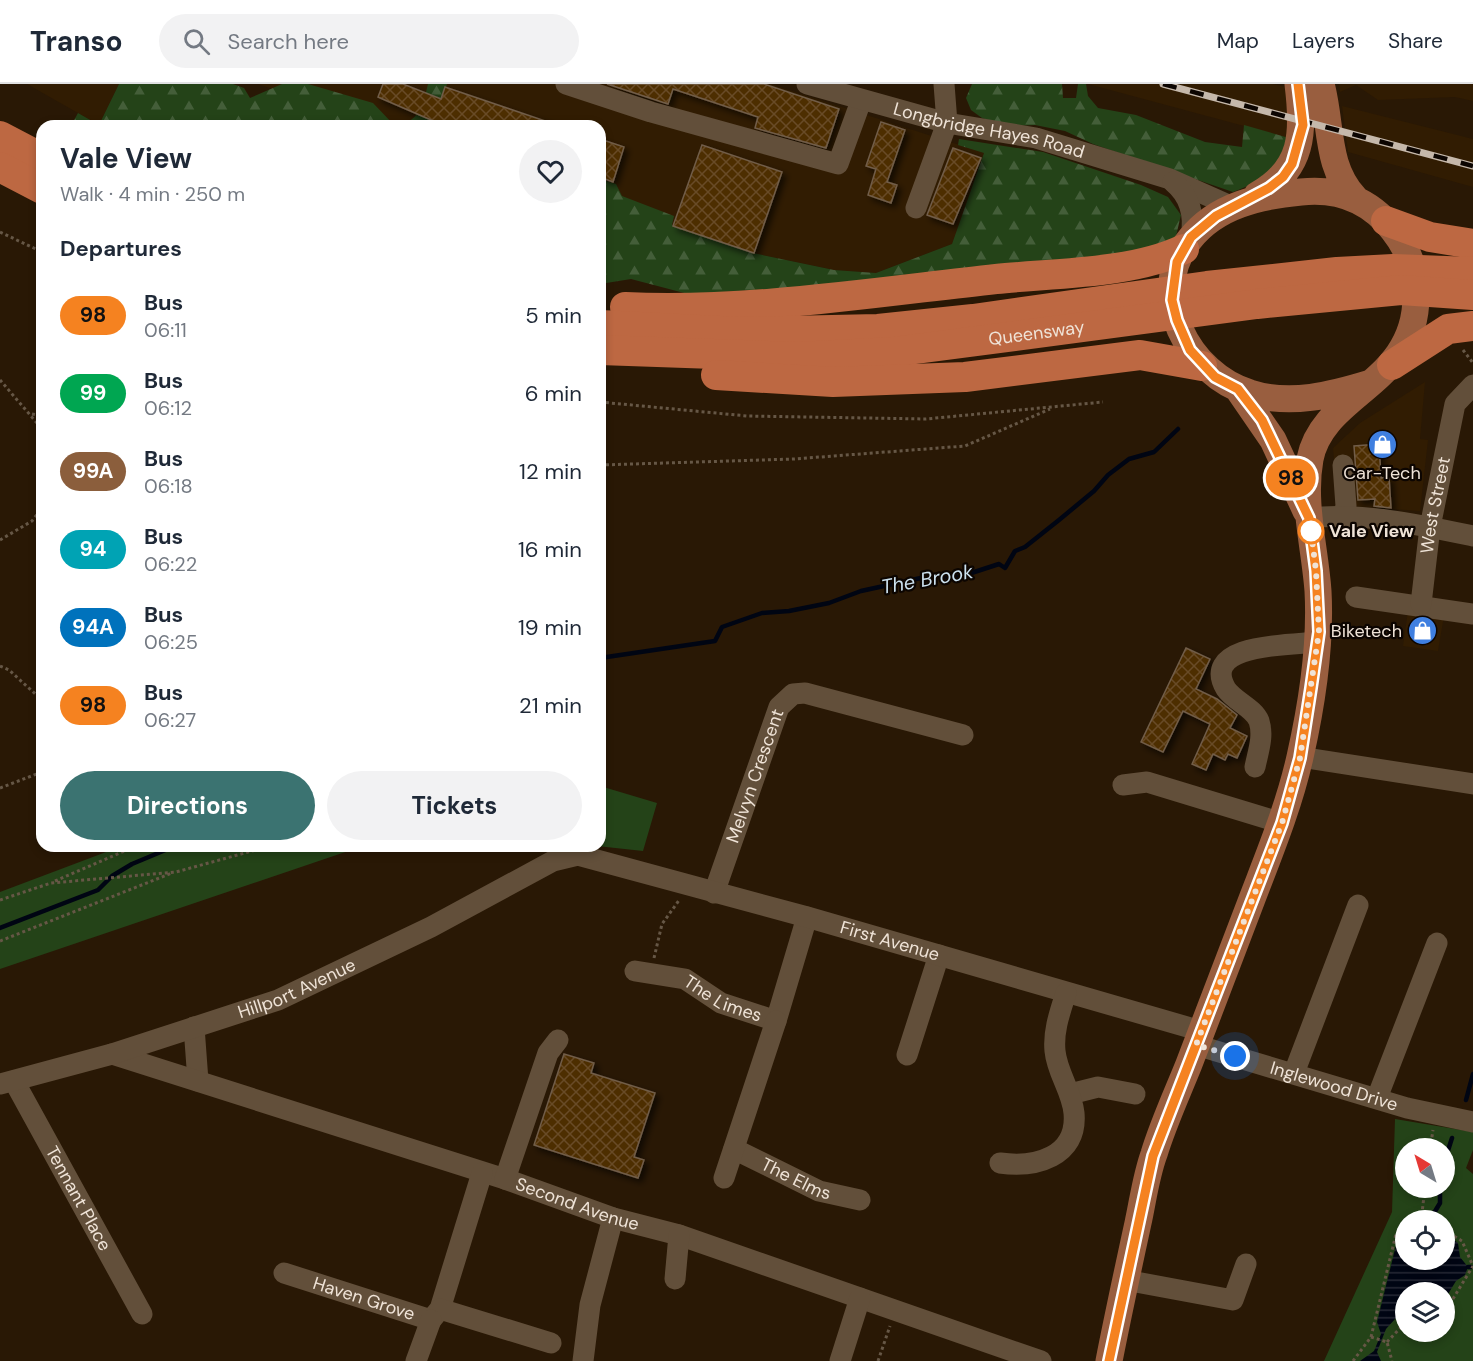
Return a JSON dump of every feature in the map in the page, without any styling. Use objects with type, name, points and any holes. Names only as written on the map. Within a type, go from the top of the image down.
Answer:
[{"type":"highway","points":[[0,136],[36,155]]},
{"type":"highway","points":[[0,167],[36,186]]},
{"type":"highway","points":[[1386,221],[1430,237],[1473,244]]},
{"type":"highway","points":[[606,305],[687,306],[796,300],[1148,263],[1183,254]]},
{"type":"highway","name":"Queensway","points":[[606,324],[739,332],[878,329],[1337,272],[1393,269],[1473,272]]},
{"type":"highway","name":"Queensway","points":[[606,350],[797,357],[893,352],[1257,304],[1401,290],[1473,294]]},
{"type":"highway","points":[[1381,374],[1448,329],[1473,326]]},
{"type":"highway","points":[[606,359],[693,374],[833,382],[965,377],[1140,355],[1202,366]]},
{"type":"main road","points":[[1311,90],[1292,164],[1283,177],[1241,204],[1216,216],[1183,254],[1172,300],[1182,333],[1202,366],[1215,377],[1253,395],[1292,400],[1327,395],[1381,374]]},
{"type":"main road","points":[[1108,1361],[1153,1156],[1282,823],[1300,758],[1317,642],[1317,579],[1309,518],[1310,461],[1315,445],[1337,414],[1381,374],[1405,345],[1415,319],[1413,266],[1402,241],[1386,221],[1355,198],[1343,185],[1311,90]]},
{"type":"main road","points":[[1241,204],[1309,191],[1330,190],[1355,198]]},
{"type":"main road","points":[[1238,389],[1273,440],[1309,518]]},
{"type":"street","points":[[566,84],[651,112],[838,164],[861,101]]},
{"type":"street","name":"Longbridge Hayes Road","points":[[807,84],[861,101],[947,123],[1035,138],[1170,179],[1241,204]]},
{"type":"street","points":[[916,208],[947,123],[944,84]]},
{"type":"street","points":[[1170,179],[1180,188],[1192,212],[1183,254]]},
{"type":"street","name":"West Street","points":[[1422,604],[1431,527],[1432,478],[1455,404],[1473,385]]},
{"type":"street","points":[[1343,465],[1346,506],[1343,516]]},
{"type":"street","points":[[1309,518],[1343,516],[1431,527],[1473,536]]},
{"type":"street","points":[[1356,597],[1422,604],[1473,614]]},
{"type":"street","points":[[1255,767],[1261,738],[1258,718],[1227,691],[1221,678],[1223,665],[1230,657],[1241,651],[1317,642]]},
{"type":"street","name":"Melvyn Crescent","points":[[714,893],[779,707],[793,694],[805,693],[963,735]]},
{"type":"street","points":[[1300,758],[1473,784]]},
{"type":"street","points":[[1123,784],[1147,782],[1282,823]]},
{"type":"street","name":"First Avenue","points":[[578,855],[939,955],[1066,993],[1198,1038]]},
{"type":"street","name":"Hillport Avenue","points":[[7,1083],[112,1054],[278,1000],[330,977],[553,861],[578,855]]},
{"type":"street","points":[[1294,1073],[1358,905]]},
{"type":"street","name":"The Limes","points":[[643,971],[685,980],[721,1004],[776,1021],[807,917]]},
{"type":"street","points":[[1377,1098],[1437,943]]},
{"type":"street","points":[[908,1054],[939,955]]},
{"type":"street","points":[[1000,1163],[1030,1165],[1045,1161],[1058,1153],[1074,1126],[1070,1094],[1059,1070],[1054,1035],[1066,993]]},
{"type":"street","points":[[724,1178],[776,1021]]},
{"type":"street","points":[[194,1027],[198,1081]]},
{"type":"street","name":"Inglewood Drive","points":[[1198,1038],[1294,1073],[1425,1112],[1473,1122]]},
{"type":"street","points":[[505,1179],[548,1053],[558,1040]]},
{"type":"street","name":"Second Avenue","points":[[112,1054],[505,1179],[613,1218],[679,1235],[1041,1361]]},
{"type":"street","name":"Tennant Place","points":[[7,1083],[142,1314]]},
{"type":"street","points":[[1070,1094],[1098,1088],[1135,1094]]},
{"type":"street","name":"The Elms","points":[[734,1149],[819,1191],[860,1200]]},
{"type":"street","name":"Haven Grove","points":[[284,1273],[436,1314],[482,1173]]},
{"type":"street","points":[[583,1361],[590,1305],[613,1218]]},
{"type":"street","points":[[675,1279],[679,1235]]},
{"type":"street","points":[[1125,1280],[1233,1300],[1246,1264]]},
{"type":"street","points":[[840,1361],[861,1298]]},
{"type":"street","points":[[416,1361],[436,1314],[550,1343]]},
{"type":"path","points":[[0,232],[36,249]]},
{"type":"path","points":[[0,380],[36,423]]},
{"type":"path","points":[[606,403],[747,416],[926,419],[1103,402]]},
{"type":"path","points":[[606,465],[794,459],[965,446],[1055,407]]},
{"type":"path","points":[[30,414],[36,415]]},
{"type":"path","points":[[0,540],[32,521],[36,516]]},
{"type":"path","points":[[0,666],[9,670],[36,693]]},
{"type":"path","points":[[0,788],[36,774]]},
{"type":"path","points":[[0,900],[51,884],[123,852]]},
{"type":"path","points":[[0,941],[176,872],[248,852]]},
{"type":"path","points":[[51,884],[176,872]]},
{"type":"path","points":[[643,971],[662,924],[690,886]]},
{"type":"path","points":[[1455,1237],[1462,1241],[1473,1266],[1455,1296]]},
{"type":"path","points":[[1353,1361],[1371,1338],[1395,1238]]},
{"type":"path","points":[[878,1361],[895,1310]]},
{"type":"path","points":[[1387,1342],[1395,1334]]},
{"type":"path","points":[[1371,1338],[1387,1342]]},
{"type":"path","points":[[1387,1342],[1392,1361]]},
{"type":"shaded area","points":[[27,84],[119,84],[101,120],[90,120]]},
{"type":"shaded area","points":[[258,84],[771,84],[984,153],[952,244],[876,273],[834,270],[753,253],[606,202],[606,120],[363,120]]},
{"type":"shaded area","points":[[1088,84],[1273,84],[1286,87],[1289,138]]},
{"type":"shaded area","points":[[1339,84],[1473,84],[1473,101],[1455,97],[1378,100],[1356,85],[1340,92]]},
{"type":"shaded area","points":[[1342,106],[1473,139],[1473,187],[1348,152]]},
{"type":"shaded area","name":"Car-Tech","points":[[1425,382],[1420,439],[1428,440],[1420,511],[1338,505],[1333,448],[1360,423]]},
{"type":"shaded area","name":"Biketech","points":[[1408,611],[1444,616],[1438,651],[1403,646]]},
{"type":"shaded area","points":[[1455,1241],[1458,1243],[1460,1257],[1468,1267],[1465,1275],[1455,1283],[1395,1282],[1395,1319],[1386,1329],[1377,1352],[1381,1361],[1360,1361],[1374,1351],[1381,1334],[1377,1322],[1395,1249],[1395,1270],[1455,1270]]},
{"type":"green space","points":[[119,84],[233,84],[244,88],[250,98],[282,84],[308,84],[373,103],[389,120],[101,120]]},
{"type":"green space","points":[[428,84],[447,84],[433,120],[411,120],[418,113]]},
{"type":"green space","points":[[972,84],[1062,84],[1063,98],[1076,98],[1078,84],[1086,84],[1088,96],[1098,108],[1136,115],[1205,142],[1242,147],[1244,125],[1289,138],[1279,159],[1262,178],[1233,192],[1093,144],[1065,131],[1035,125],[1007,126],[982,118],[971,110],[966,98]]},
{"type":"green space","points":[[78,113],[90,120],[74,120]]},
{"type":"green space","points":[[959,139],[1043,152],[1141,185],[1168,197],[1181,215],[1176,236],[1150,256],[861,284],[688,294],[631,279],[606,283],[606,181],[616,184],[622,196],[674,216],[672,225],[753,253],[834,270],[876,273],[952,244],[984,153],[958,145]]},
{"type":"green space","points":[[606,788],[657,803],[643,851],[606,847]]},
{"type":"green space","points":[[106,852],[345,852],[0,969],[0,892]]},
{"type":"green space","points":[[1395,1119],[1473,1132],[1473,1150],[1466,1168],[1473,1174],[1473,1361],[1324,1361],[1392,1212]]},
{"type":"building","points":[[383,84],[403,84],[441,99],[445,87],[542,120],[431,120],[378,97]]},
{"type":"building","points":[[607,84],[764,84],[839,109],[826,148],[755,128],[758,117],[673,89],[668,104]]},
{"type":"building","points":[[881,122],[905,130],[887,182],[897,185],[891,203],[868,195],[876,169],[866,166]]},
{"type":"building","points":[[606,141],[624,147],[613,182],[606,179]]},
{"type":"building","points":[[702,145],[782,172],[754,253],[673,226]]},
{"type":"building","points":[[953,148],[981,158],[953,224],[927,215]]},
{"type":"building","name":"Car-Tech","points":[[1379,444],[1381,478],[1389,477],[1391,508],[1374,506],[1375,499],[1358,500],[1354,446]]},
{"type":"building","points":[[1186,648],[1210,659],[1196,689],[1217,699],[1237,715],[1230,728],[1247,736],[1237,758],[1228,754],[1225,760],[1213,754],[1206,770],[1192,764],[1210,724],[1183,711],[1163,752],[1141,742]]},
{"type":"building","points":[[564,1054],[594,1063],[591,1073],[655,1093],[634,1157],[644,1160],[638,1178],[534,1145]]},
{"type":"waterway","name":"The Brook","points":[[606,657],[715,641],[722,627],[762,613],[789,611],[829,603],[861,591],[930,576],[959,577],[999,564],[1005,568],[1015,551],[1025,547],[1059,520],[1094,491],[1108,475],[1129,459],[1154,452],[1178,429]]},
{"type":"waterway","name":"The Brook","points":[[0,928],[98,890],[112,876],[132,864],[161,852]]},
{"type":"waterway","points":[[1466,1100],[1473,1074]]},
{"type":"waterway","points":[[1436,1210],[1440,1198]]},
{"type":"railway","points":[[1163,84],[1473,166]]},
{"type":"bus line","name":"98","points":[[1109,1361],[1153,1156],[1282,823],[1300,758],[1311,688],[1319,632],[1316,571],[1309,518],[1262,420],[1238,389],[1215,377],[1202,366],[1190,350],[1182,333],[1172,300],[1177,262],[1191,237],[1216,216],[1269,188],[1283,177],[1292,164],[1303,125],[1298,84]]},
{"type":"place","name":"Car-Tech","points":[[1382,444]]},
{"type":"place","name":"Vale View","points":[[1311,531]]},
{"type":"place","name":"Biketech","points":[[1423,631]]},
{"type":"route","points":[[1235,1056],[1196,1045],[1282,823],[1300,758],[1319,632],[1318,595],[1311,531]]}]
